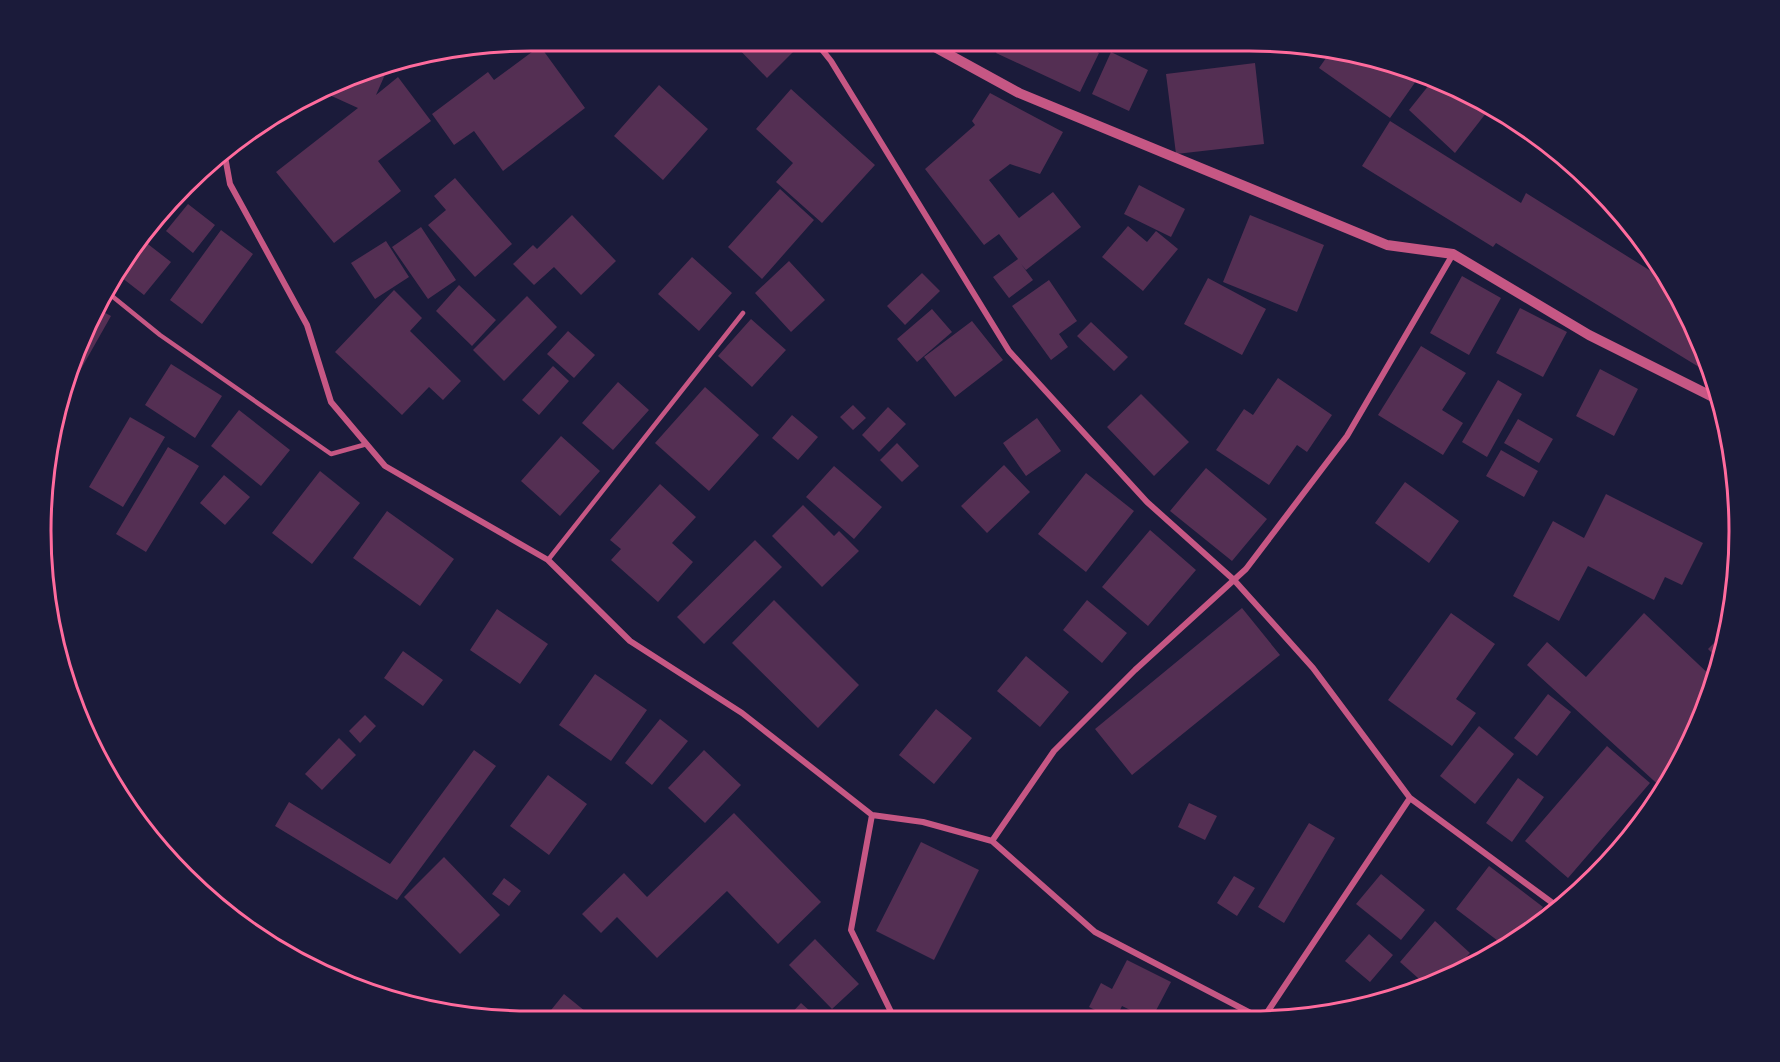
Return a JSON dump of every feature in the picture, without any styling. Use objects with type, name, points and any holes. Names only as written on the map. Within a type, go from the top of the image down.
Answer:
[{"type":"street","points":[[823,51],[1009,351],[1147,502],[1234,580],[1313,668],[1410,798],[1552,903]]},
{"type":"street","points":[[942,51],[1019,93],[1387,245],[1453,254],[1589,335],[1709,395]]},
{"type":"street","points":[[226,161],[230,184],[307,325],[331,402],[386,466],[548,560],[630,641],[742,713],[872,815],[923,822],[992,841],[1095,932],[1246,1011]]},
{"type":"street","points":[[992,841],[1054,751],[1135,670],[1246,569],[1347,436],[1453,254]]},
{"type":"street","points":[[1269,1010],[1410,798]]},
{"type":"street","points":[[872,815],[851,930],[891,1011]]},
{"type":"lane","points":[[112,297],[160,335],[331,454],[367,444]]},
{"type":"lane","points":[[548,560],[743,313]]},
{"type":"building","points":[[533,51],[544,51],[585,108],[503,171],[474,131],[454,145],[432,114],[488,72],[494,80]]},
{"type":"building","points":[[741,51],[794,51],[767,78]]},
{"type":"building","points":[[997,51],[1095,51],[1099,53],[1080,92],[996,53]]},
{"type":"building","points":[[1111,52],[1148,70],[1129,111],[1092,94]]},
{"type":"building","points":[[1327,57],[1373,67],[1416,81],[1390,118],[1319,68]]},
{"type":"building","points":[[1255,63],[1264,144],[1176,154],[1166,74]]},
{"type":"building","points":[[385,73],[376,95],[398,77],[431,121],[378,161],[401,191],[334,243],[276,172],[358,108],[331,96]]},
{"type":"building","points":[[659,85],[708,129],[663,180],[614,136]]},
{"type":"building","points":[[1428,86],[1486,113],[1455,153],[1409,110]]},
{"type":"building","points":[[791,89],[875,165],[822,223],[776,182],[793,163],[756,129]]},
{"type":"building","points":[[990,93],[1063,132],[1040,174],[1010,164],[989,180],[1019,218],[1053,192],[1081,227],[1026,270],[1021,264],[1033,280],[1009,298],[993,277],[1018,259],[999,234],[984,245],[925,169],[975,125],[972,121]]},
{"type":"building","points":[[1390,121],[1521,203],[1526,193],[1653,273],[1679,319],[1700,368],[1496,243],[1493,247],[1362,166]]},
{"type":"building","points":[[455,178],[512,244],[475,277],[428,225],[446,210],[434,196]]},
{"type":"building","points":[[1139,185],[1185,209],[1171,237],[1124,214]]},
{"type":"building","points":[[780,189],[814,220],[762,279],[728,247]]},
{"type":"building","points":[[188,204],[215,225],[193,253],[166,231]]},
{"type":"building","points":[[572,215],[616,261],[581,295],[554,267],[534,285],[513,264],[533,245],[537,249]]},
{"type":"building","points":[[1250,215],[1324,245],[1297,312],[1223,282]]},
{"type":"building","points":[[1128,226],[1147,242],[1156,231],[1178,249],[1143,291],[1102,257]]},
{"type":"building","points":[[421,227],[456,280],[428,299],[392,247]]},
{"type":"building","points":[[221,230],[253,254],[202,324],[170,300]]},
{"type":"building","points":[[386,241],[409,277],[375,299],[351,263]]},
{"type":"building","points":[[147,243],[171,262],[144,295],[123,279]]},
{"type":"building","points":[[692,257],[732,293],[699,331],[658,294]]},
{"type":"building","points":[[789,261],[825,300],[791,332],[755,293]]},
{"type":"building","points":[[922,273],[940,291],[905,325],[887,306]]},
{"type":"building","points":[[1462,276],[1501,298],[1469,355],[1430,333]]},
{"type":"building","points":[[1208,278],[1266,309],[1242,355],[1184,324]]},
{"type":"building","points":[[1049,280],[1077,321],[1059,334],[1068,347],[1051,360],[1012,306]]},
{"type":"building","points":[[459,285],[496,320],[472,346],[436,311]]},
{"type":"building","points":[[394,290],[422,318],[410,331],[461,381],[443,400],[429,387],[402,415],[335,352]]},
{"type":"building","points":[[527,296],[557,327],[504,381],[473,350]]},
{"type":"building","points":[[1520,308],[1567,332],[1543,377],[1496,353]]},
{"type":"building","points":[[932,309],[952,332],[917,362],[897,339]]},
{"type":"building","points":[[104,312],[111,316],[75,379]]},
{"type":"building","points":[[751,319],[786,350],[752,387],[718,356]]},
{"type":"building","points":[[972,321],[1003,360],[955,397],[924,357]]},
{"type":"building","points":[[1091,322],[1128,357],[1114,371],[1077,336]]},
{"type":"building","points":[[568,331],[595,355],[574,378],[547,354]]},
{"type":"building","points":[[1421,346],[1466,373],[1442,410],[1463,423],[1443,455],[1378,415]]},
{"type":"building","points":[[171,364],[222,396],[195,438],[145,405]]},
{"type":"building","points":[[553,366],[569,381],[539,415],[522,400]]},
{"type":"building","points":[[1600,369],[1638,389],[1614,436],[1576,416]]},
{"type":"building","points":[[1278,378],[1332,415],[1307,452],[1297,445],[1269,485],[1216,450],[1244,409],[1253,415]]},
{"type":"building","points":[[1498,380],[1522,394],[1487,457],[1462,442]]},
{"type":"building","points":[[618,382],[649,410],[613,450],[582,423]]},
{"type":"building","points":[[705,387],[759,435],[709,491],[655,443]]},
{"type":"building","points":[[1141,394],[1189,442],[1154,476],[1107,427]]},
{"type":"building","points":[[853,405],[866,418],[853,430],[840,417]]},
{"type":"building","points":[[888,407],[906,424],[879,452],[862,435]]},
{"type":"building","points":[[239,410],[290,450],[261,486],[211,446]]},
{"type":"building","points":[[792,415],[818,437],[798,460],[772,438]]},
{"type":"building","points":[[130,417],[165,437],[123,507],[89,487]]},
{"type":"building","points":[[1037,418],[1061,451],[1026,476],[1003,443]]},
{"type":"building","points":[[1518,419],[1553,439],[1539,463],[1504,443]]},
{"type":"building","points":[[561,436],[600,471],[560,516],[521,481]]},
{"type":"building","points":[[897,443],[919,466],[902,482],[880,460]]},
{"type":"building","points":[[168,447],[199,466],[146,552],[116,534]]},
{"type":"building","points":[[1501,450],[1538,471],[1524,497],[1486,476]]},
{"type":"building","points":[[1004,465],[1030,492],[987,533],[961,506]]},
{"type":"building","points":[[834,466],[882,507],[854,539],[806,497]]},
{"type":"building","points":[[1206,468],[1267,519],[1232,561],[1170,511]]},
{"type":"building","points":[[320,471],[360,503],[312,564],[272,533]]},
{"type":"building","points":[[1086,473],[1134,511],[1086,572],[1038,534]]},
{"type":"building","points":[[224,475],[250,497],[225,525],[200,503]]},
{"type":"building","points":[[1405,482],[1459,521],[1429,563],[1375,523]]},
{"type":"building","points":[[660,484],[696,517],[672,543],[693,562],[658,602],[611,560],[621,549],[610,540]]},
{"type":"building","points":[[1606,494],[1703,543],[1682,585],[1665,577],[1654,600],[1588,566],[1559,621],[1513,596],[1553,521],[1584,538]]},
{"type":"building","points":[[803,505],[834,536],[839,531],[859,551],[822,587],[772,536]]},
{"type":"building","points":[[387,511],[454,559],[420,606],[353,558]]},
{"type":"building","points":[[1150,530],[1196,570],[1148,626],[1102,587]]},
{"type":"building","points":[[755,540],[782,567],[704,644],[677,617]]},
{"type":"building","points":[[774,600],[859,685],[818,728],[732,643]]},
{"type":"building","points":[[1087,600],[1127,633],[1102,663],[1063,630]]},
{"type":"building","points":[[1242,608],[1280,655],[1132,775],[1095,729]]},
{"type":"building","points":[[497,609],[548,644],[520,684],[470,650]]},
{"type":"building","points":[[1451,613],[1495,644],[1456,699],[1476,713],[1452,746],[1388,700]]},
{"type":"building","points":[[1644,613],[1708,673],[1692,715],[1657,784],[1527,665],[1547,642],[1586,677]]},
{"type":"building","points":[[1716,641],[1713,654],[1708,649]]},
{"type":"building","points":[[403,651],[443,680],[423,706],[384,678]]},
{"type":"building","points":[[1026,656],[1069,692],[1040,727],[997,691]]},
{"type":"building","points":[[595,674],[647,710],[611,761],[559,725]]},
{"type":"building","points":[[1548,694],[1571,712],[1537,756],[1514,738]]},
{"type":"building","points":[[936,709],[972,738],[934,784],[899,755]]},
{"type":"building","points":[[365,715],[376,726],[360,743],[349,731]]},
{"type":"building","points":[[660,719],[688,741],[652,785],[625,763]]},
{"type":"building","points":[[1479,726],[1514,754],[1475,804],[1440,776]]},
{"type":"building","points":[[339,738],[356,755],[322,790],[305,774]]},
{"type":"building","points":[[1607,746],[1650,783],[1568,878],[1525,841]]},
{"type":"building","points":[[474,750],[496,766],[397,900],[275,826],[289,802],[390,864]]},
{"type":"building","points":[[704,750],[741,785],[705,823],[668,788]]},
{"type":"building","points":[[548,775],[587,804],[549,855],[510,826]]},
{"type":"building","points":[[1518,778],[1544,797],[1512,842],[1486,823]]},
{"type":"building","points":[[1189,803],[1217,816],[1205,840],[1178,827]]},
{"type":"building","points":[[734,813],[821,902],[778,944],[727,891],[657,958],[617,917],[601,933],[582,914],[624,873],[647,897]]},
{"type":"building","points":[[1309,823],[1335,838],[1284,923],[1258,907]]},
{"type":"building","points":[[921,842],[979,870],[934,960],[876,931]]},
{"type":"building","points":[[444,857],[500,915],[460,954],[404,897]]},
{"type":"building","points":[[1489,866],[1543,907],[1537,915],[1498,941],[1456,909]]},
{"type":"building","points":[[1381,874],[1425,910],[1401,940],[1356,904]]},
{"type":"building","points":[[1234,876],[1255,888],[1237,916],[1217,903]]},
{"type":"building","points":[[504,878],[521,891],[509,906],[492,894]]},
{"type":"building","points":[[1435,921],[1470,953],[1464,959],[1420,979],[1400,962]]},
{"type":"building","points":[[1369,934],[1393,955],[1370,982],[1345,961]]},
{"type":"building","points":[[815,939],[859,984],[832,1009],[789,965]]},
{"type":"building","points":[[1127,960],[1171,982],[1156,1011],[1132,1011],[1122,1006],[1120,1011],[1097,1011],[1089,1007],[1101,983],[1112,989]]},
{"type":"building","points":[[564,994],[585,1011],[550,1011]]},
{"type":"building","points":[[801,1003],[810,1011],[793,1011]]}]
